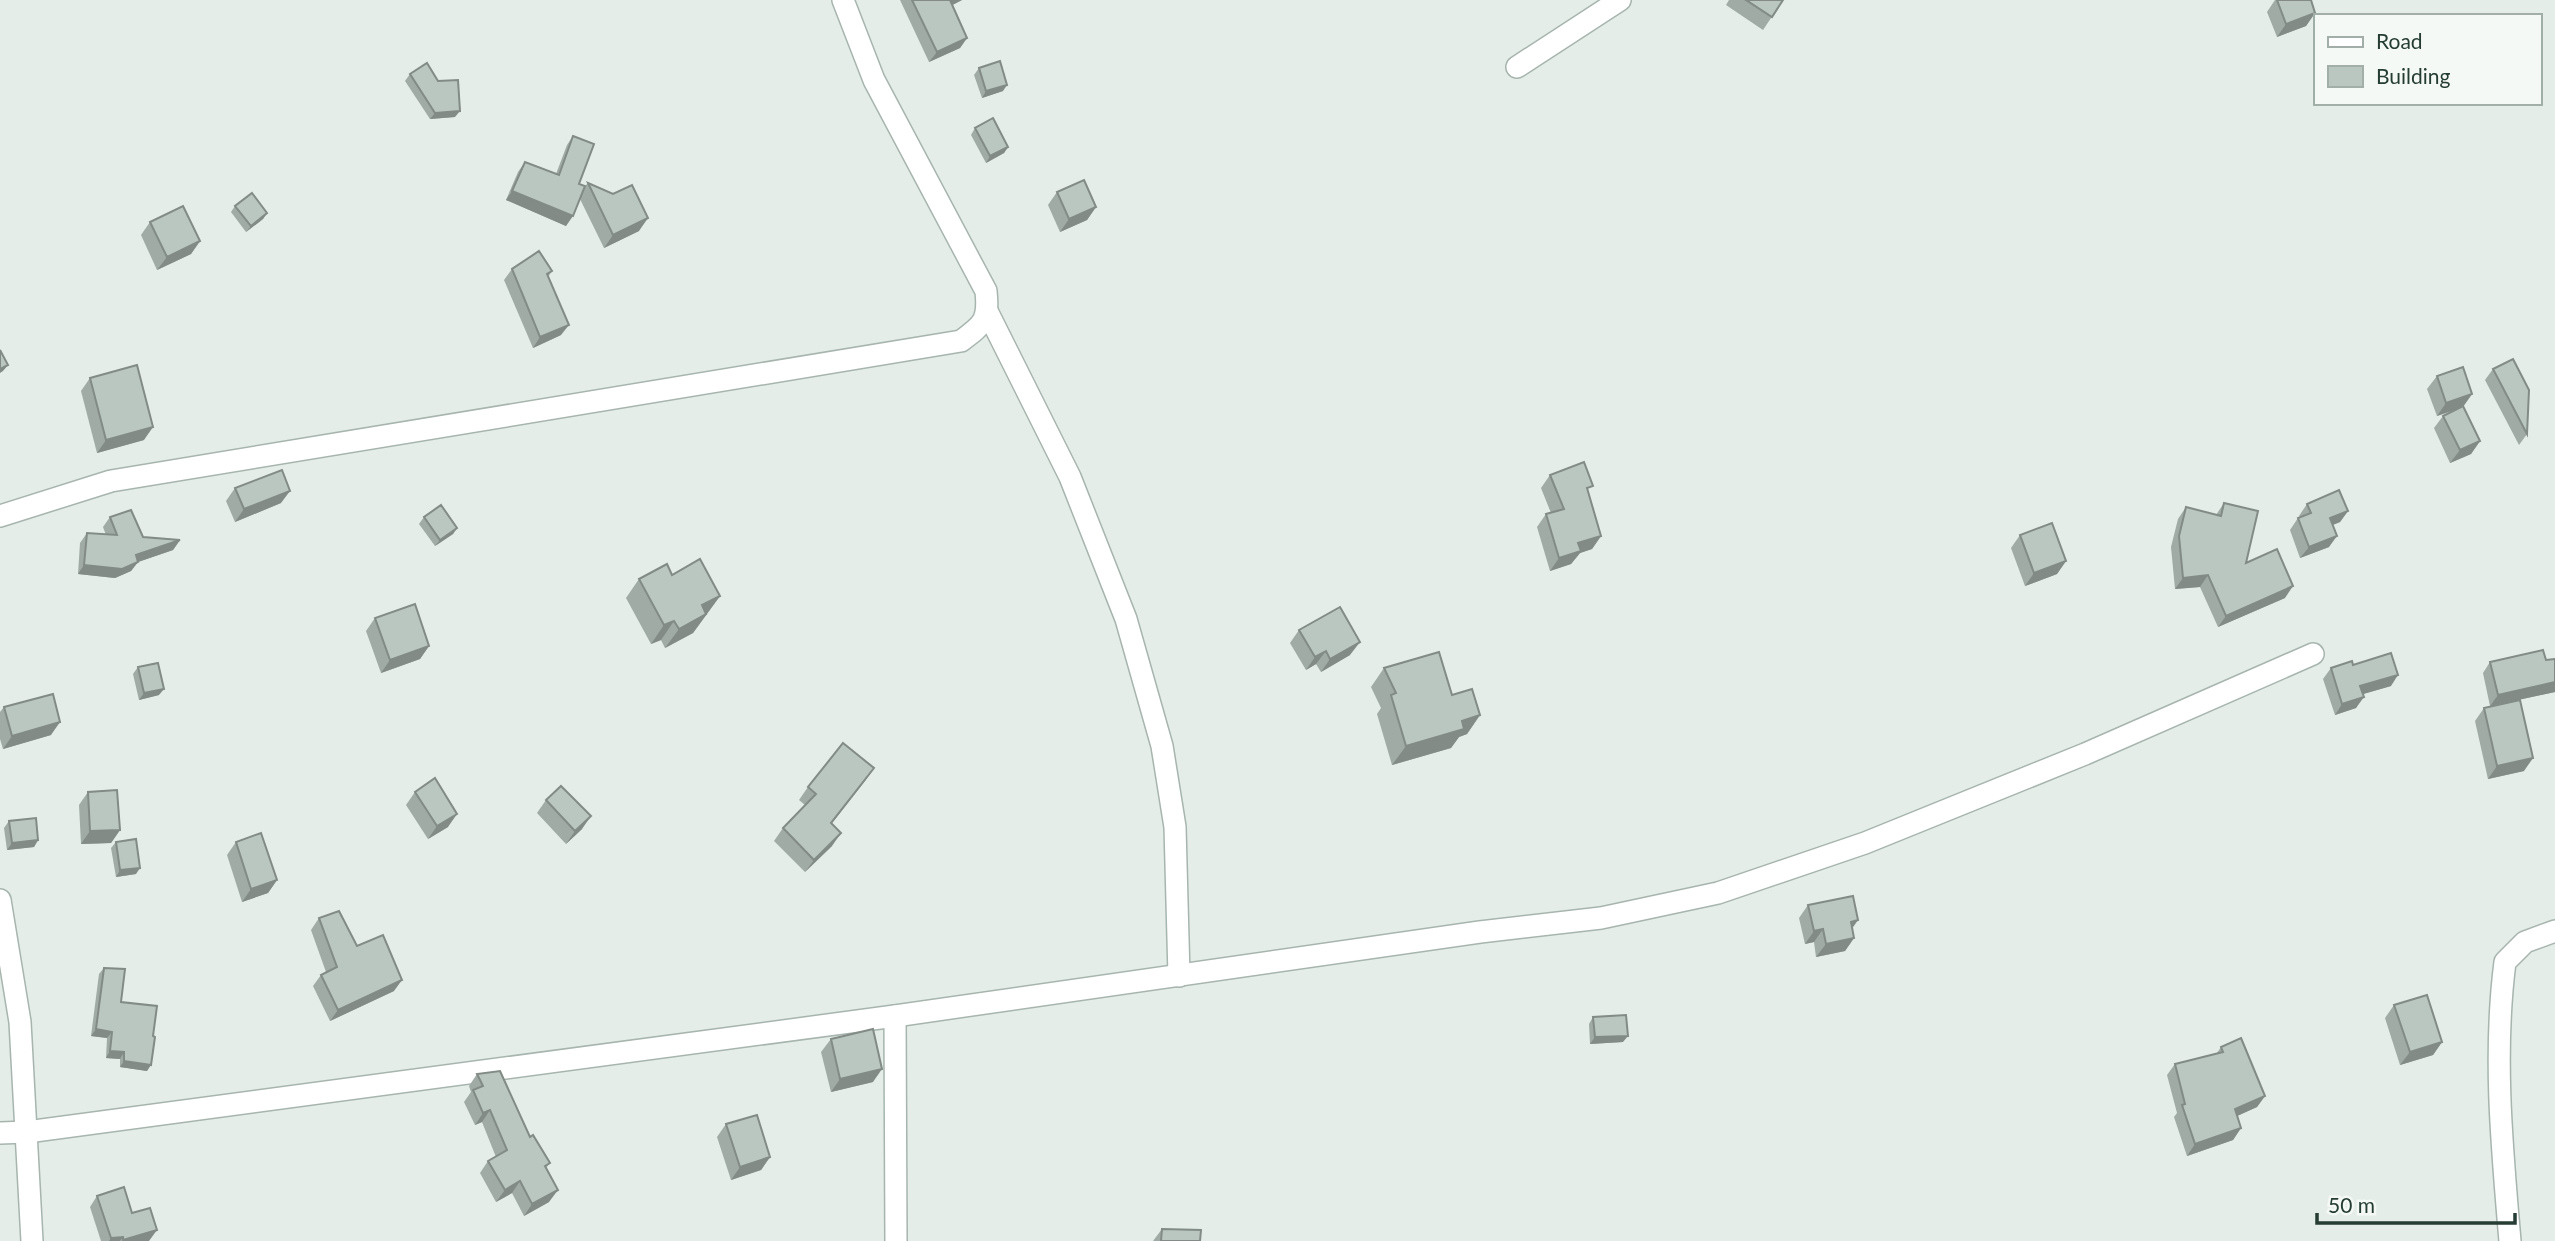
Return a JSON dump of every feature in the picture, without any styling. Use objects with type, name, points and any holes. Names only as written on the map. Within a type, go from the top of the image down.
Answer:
[{"type":"street","points":[[843,0],[874,80],[986,290],[988,313],[1070,477],[1126,619],[1162,746],[1175,827],[1179,976]]},
{"type":"street","points":[[1517,66],[1620,0]]},
{"type":"street","points":[[0,516],[111,481],[961,341],[979,328],[988,313]]},
{"type":"street","points":[[0,1133],[27,1132],[895,1016],[1480,932],[1601,918],[1718,892],[1865,843],[2085,754],[2313,654]]},
{"type":"street","points":[[0,900],[20,1022],[32,1241]]},
{"type":"street","points":[[2510,1241],[2501,1132],[2499,1049],[2505,962],[2525,942],[2555,931]]},
{"type":"street","points":[[895,1016],[896,1241]]},
{"type":"building","points":[[912,0],[950,0],[967,38],[937,52]]},
{"type":"building","points":[[1746,0],[1783,0],[1772,17]]},
{"type":"building","points":[[2277,0],[2311,0],[2315,13],[2286,24]]},
{"type":"building","points":[[1000,61],[1007,85],[986,91],[979,68]]},
{"type":"building","points":[[427,63],[438,81],[458,80],[460,111],[435,113],[410,74]]},
{"type":"building","points":[[993,118],[1008,147],[990,156],[975,128]]},
{"type":"building","points":[[573,136],[594,144],[579,184],[585,186],[573,216],[512,191],[525,162],[559,175]]},
{"type":"building","points":[[1084,180],[1096,207],[1069,219],[1057,192]]},
{"type":"building","points":[[588,183],[613,194],[632,185],[648,218],[613,235]]},
{"type":"building","points":[[252,193],[267,213],[251,226],[235,206]]},
{"type":"building","points":[[183,206],[200,241],[167,257],[150,222]]},
{"type":"building","points":[[539,251],[552,271],[547,274],[569,325],[540,337],[512,269]]},
{"type":"building","points":[[0,350],[8,365],[0,369]]},
{"type":"building","points":[[2513,359],[2529,390],[2527,434],[2493,369]]},
{"type":"building","points":[[137,365],[153,427],[106,440],[90,378]]},
{"type":"building","points":[[2463,367],[2472,394],[2446,403],[2437,376]]},
{"type":"building","points":[[2463,406],[2480,441],[2460,450],[2443,416]]},
{"type":"building","points":[[1584,462],[1593,486],[1587,488],[1601,536],[1578,543],[1581,551],[1559,558],[1546,514],[1564,509],[1550,475]]},
{"type":"building","points":[[282,470],[290,491],[244,509],[235,488]]},
{"type":"building","points":[[2339,490],[2348,511],[2330,518],[2337,536],[2309,547],[2298,518],[2311,513],[2307,504]]},
{"type":"building","points":[[2224,503],[2258,511],[2246,563],[2277,549],[2293,586],[2226,616],[2208,575],[2183,578],[2179,536],[2186,507],[2221,516]]},
{"type":"building","points":[[441,505],[457,528],[440,540],[424,517]]},
{"type":"building","points":[[131,510],[143,537],[180,540],[136,555],[138,562],[122,569],[84,565],[87,533],[117,535],[110,517]]},
{"type":"building","points":[[2052,523],[2066,561],[2034,573],[2020,535]]},
{"type":"building","points":[[700,559],[720,596],[702,605],[706,614],[679,629],[674,621],[664,625],[639,579],[667,564],[672,575]]},
{"type":"building","points":[[415,604],[429,646],[390,660],[375,618]]},
{"type":"building","points":[[1340,607],[1360,642],[1330,659],[1326,651],[1315,657],[1299,630]]},
{"type":"building","points":[[2543,650],[2546,660],[2555,659],[2555,682],[2498,695],[2490,662]]},
{"type":"building","points":[[1439,652],[1452,695],[1472,689],[1480,715],[1462,721],[1464,729],[1406,746],[1391,695],[1396,693],[1384,668]]},
{"type":"building","points":[[2391,653],[2398,675],[2360,686],[2364,697],[2342,704],[2331,668],[2352,661],[2353,665]]},
{"type":"building","points":[[158,663],[164,689],[144,693],[138,667]]},
{"type":"building","points":[[53,694],[60,722],[12,736],[4,707]]},
{"type":"building","points":[[2520,700],[2533,758],[2497,766],[2484,708]]},
{"type":"building","points":[[843,743],[874,768],[831,823],[841,833],[814,860],[783,828],[816,794],[808,787]]},
{"type":"building","points":[[435,778],[457,814],[437,826],[415,792]]},
{"type":"building","points":[[561,786],[591,816],[575,831],[546,800]]},
{"type":"building","points":[[117,790],[120,830],[90,831],[88,792]]},
{"type":"building","points":[[36,818],[38,840],[12,843],[9,821]]},
{"type":"building","points":[[261,833],[277,880],[251,889],[236,842]]},
{"type":"building","points":[[136,839],[140,868],[120,870],[116,842]]},
{"type":"building","points":[[1853,896],[1858,920],[1851,922],[1854,938],[1826,944],[1823,929],[1814,931],[1808,905]]},
{"type":"building","points":[[339,911],[357,946],[383,935],[402,980],[338,1010],[321,975],[337,967],[319,918]]},
{"type":"building","points":[[104,968],[125,969],[121,1002],[157,1006],[151,1065],[124,1061],[124,1052],[110,1051],[112,1032],[96,1029]]},
{"type":"building","points":[[2427,995],[2442,1042],[2410,1052],[2394,1005]]},
{"type":"building","points":[[1626,1015],[1628,1036],[1595,1037],[1593,1017]]},
{"type":"building","points":[[873,1029],[882,1069],[840,1079],[831,1039]]},
{"type":"building","points":[[2241,1038],[2265,1096],[2235,1109],[2241,1128],[2195,1144],[2182,1105],[2185,1104],[2175,1064],[2223,1052],[2221,1047]]},
{"type":"building","points":[[500,1071],[530,1137],[533,1135],[550,1163],[545,1166],[558,1190],[532,1204],[520,1181],[505,1190],[488,1161],[507,1150],[490,1110],[483,1113],[473,1090],[483,1086],[477,1074]]},
{"type":"building","points":[[757,1115],[770,1157],[740,1167],[726,1124]]},
{"type":"building","points":[[124,1187],[132,1213],[150,1208],[157,1230],[123,1240],[123,1237],[111,1238],[97,1196]]},
{"type":"building","points":[[1162,1229],[1201,1230],[1200,1241],[1161,1241]]}]
